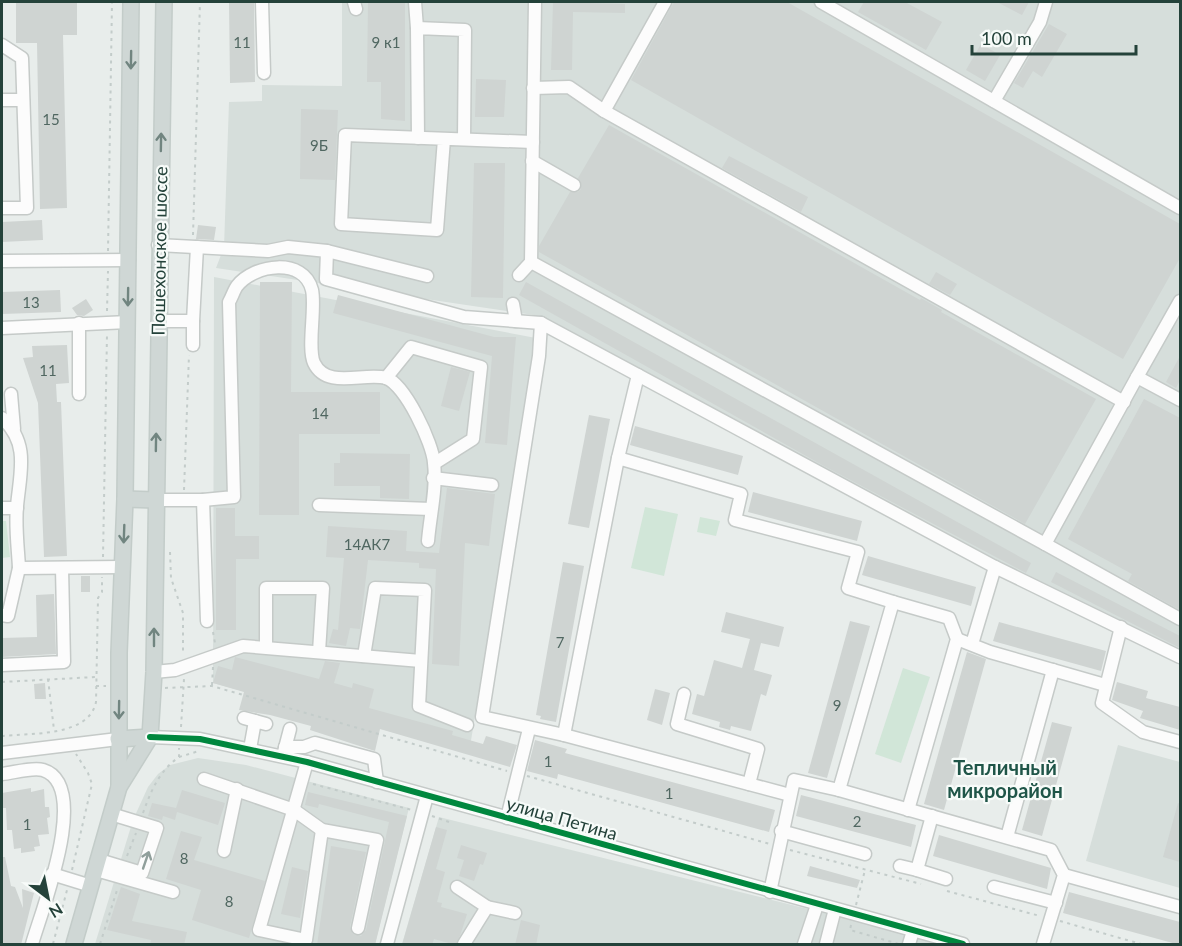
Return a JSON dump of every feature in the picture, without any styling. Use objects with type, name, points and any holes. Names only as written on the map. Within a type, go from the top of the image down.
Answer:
[{"type":"main road","name":"Пошехонское шоссе","points":[[119,787],[119,686],[129,260],[131,2]]},
{"type":"main road","name":"Пошехонское шоссе","points":[[74,945],[119,787],[150,737],[154,680],[158,245],[164,2]]},
{"type":"main road","points":[[125,499],[155,500]]},
{"type":"main road","points":[[118,739],[150,737]]},
{"type":"street","points":[[262,2],[264,73]]},
{"type":"street","points":[[415,2],[418,138]]},
{"type":"street","points":[[519,274],[531,262],[535,2]]},
{"type":"street","points":[[604,111],[665,2]]},
{"type":"street","points":[[821,2],[1180,208]]},
{"type":"street","points":[[994,101],[1040,22],[1046,2]]},
{"type":"street","points":[[417,28],[465,30],[464,139]]},
{"type":"street","points":[[2,45],[21,58],[27,208],[2,208]]},
{"type":"street","points":[[533,88],[569,87],[604,111],[1124,402]]},
{"type":"street","points":[[2,100],[23,100]]},
{"type":"street","points":[[444,139],[437,230],[341,224],[345,135],[533,142]]},
{"type":"street","points":[[532,161],[574,185]]},
{"type":"street","points":[[158,245],[268,251],[288,247],[327,251],[427,276]]},
{"type":"street","points":[[193,345],[197,247]]},
{"type":"street","points":[[327,251],[326,279],[464,317],[541,323],[995,567],[1180,657]]},
{"type":"street","points":[[2,261],[129,260]]},
{"type":"street","points":[[531,262],[1180,619]]},
{"type":"street","points":[[155,500],[203,500],[234,496],[229,302],[237,285],[252,275],[269,268],[295,268],[305,276],[312,290],[313,362],[324,374],[340,378],[386,378],[400,388],[411,407],[435,463],[428,541]]},
{"type":"street","points":[[1045,544],[1180,301]]},
{"type":"street","points":[[513,304],[516,321]]},
{"type":"street","points":[[158,321],[193,321]]},
{"type":"street","points":[[2,328],[128,322]]},
{"type":"street","points":[[79,323],[79,394]]},
{"type":"street","points":[[541,323],[539,356],[482,717],[564,735],[790,795]]},
{"type":"street","points":[[386,378],[411,347],[482,368],[473,439],[435,463]]},
{"type":"street","points":[[564,735],[618,458],[638,375]]},
{"type":"street","points":[[1137,377],[1180,400]]},
{"type":"street","points":[[2,615],[8,616],[19,568],[17,508],[22,464],[14,429],[11,394]]},
{"type":"street","points":[[2,418],[14,429]]},
{"type":"street","points":[[618,458],[741,494],[735,520],[858,552],[848,588],[949,618],[957,639],[908,810]]},
{"type":"street","points":[[433,478],[492,485]]},
{"type":"street","points":[[203,500],[207,621]]},
{"type":"street","points":[[319,505],[431,509]]},
{"type":"street","points":[[2,508],[17,508]]},
{"type":"street","points":[[19,568],[122,567]]},
{"type":"street","points":[[972,644],[995,567]]},
{"type":"street","points":[[2,666],[64,662],[62,568]]},
{"type":"street","points":[[266,647],[266,588],[322,588],[319,652]]},
{"type":"street","points":[[364,656],[375,588],[425,590],[419,706],[467,725]]},
{"type":"street","points":[[839,790],[893,602]]},
{"type":"street","points":[[1121,627],[1102,703],[1143,732],[1180,742]]},
{"type":"street","points":[[957,639],[990,652],[1105,685]]},
{"type":"street","points":[[154,680],[175,670],[243,646],[421,661]]},
{"type":"street","points":[[1007,837],[1053,670]]},
{"type":"street","points":[[684,694],[677,724],[758,749],[749,784]]},
{"type":"street","points":[[250,749],[255,721]]},
{"type":"street","points":[[290,729],[284,752],[315,743],[374,759],[377,782]]},
{"type":"street","points":[[507,818],[529,729]]},
{"type":"street","name":"улица Петина","points":[[150,737],[200,738],[250,749],[284,752],[308,762],[377,782],[913,931],[936,941],[963,945]]},
{"type":"street","points":[[2,753],[118,739]]},
{"type":"street","points":[[308,762],[259,930],[306,940],[322,830]]},
{"type":"street","points":[[2,774],[42,770],[58,784],[63,795],[65,821],[32,945]]},
{"type":"street","points":[[204,779],[294,810],[322,830],[377,840],[358,928]]},
{"type":"street","points":[[770,892],[781,831],[794,780],[839,790],[1052,850],[1064,875],[1043,945]]},
{"type":"street","points":[[224,851],[237,789]]},
{"type":"street","points":[[387,945],[427,796]]},
{"type":"street","points":[[97,865],[142,873],[157,828],[111,814]]},
{"type":"street","points":[[917,870],[932,816]]},
{"type":"street","points":[[781,831],[865,854]]},
{"type":"street","points":[[97,865],[174,892]]},
{"type":"street","points":[[900,866],[917,870],[944,884]]},
{"type":"street","points":[[52,874],[91,886]]},
{"type":"street","points":[[1064,875],[1180,907]]},
{"type":"street","points":[[457,887],[487,907],[515,913]]},
{"type":"street","points":[[994,887],[1056,903]]},
{"type":"street","points":[[804,945],[817,905]]},
{"type":"street","points":[[464,945],[487,907]]},
{"type":"street","points":[[826,945],[835,909]]},
{"type":"street","points":[[909,945],[913,931]]},
{"type":"path","points":[[2,736],[74,728],[86,722],[94,711],[98,598],[102,592],[112,2]]},
{"type":"path","points":[[2,682],[96,677]]},
{"type":"path","points":[[48,679],[54,730]]},
{"type":"path","points":[[154,680],[185,689],[212,686],[931,887]]},
{"type":"path","points":[[96,686],[119,686]]},
{"type":"path","points":[[53,945],[92,797],[92,784],[88,773],[76,758],[74,728]]},
{"type":"path","points":[[944,884],[1141,945]]},
{"type":"shaded area","points":[[342,2],[1180,2],[1180,661],[996,569],[534,315],[216,268],[224,247],[229,102],[262,101],[262,85],[342,86]]},
{"type":"shaded area","points":[[214,277],[536,338],[469,753],[213,683]]},
{"type":"shaded area","points":[[1118,745],[1180,762],[1180,888],[1086,861]]},
{"type":"shaded area","points":[[198,758],[246,765],[409,808],[375,944],[95,944],[133,820],[148,787],[158,774],[170,765]]},
{"type":"shaded area","points":[[439,817],[828,914],[820,944],[402,944]]},
{"type":"shaded area","points":[[840,916],[941,944],[832,944]]},
{"type":"green space","points":[[645,507],[678,514],[664,576],[631,568]]},
{"type":"green space","points":[[700,517],[720,521],[716,536],[697,532]]},
{"type":"green space","points":[[2,521],[6,521],[10,557],[2,558]]},
{"type":"green space","points":[[903,668],[930,677],[901,763],[875,754]]},
{"type":"building","points":[[16,2],[77,2],[77,35],[63,35],[67,208],[40,209],[37,43],[16,43]]},
{"type":"building","points":[[229,2],[254,2],[255,82],[230,83]]},
{"type":"building","points":[[368,2],[405,2],[405,121],[381,119],[381,82],[367,82]]},
{"type":"building","points":[[553,2],[625,4],[625,13],[573,12],[572,70],[551,70]]},
{"type":"building","points":[[674,2],[787,2],[1180,224],[1180,258],[1123,359],[631,80]]},
{"type":"building","points":[[864,2],[905,2],[942,22],[926,50],[858,12]]},
{"type":"building","points":[[997,2],[1029,2],[1022,15]]},
{"type":"building","points":[[1049,24],[1067,34],[1042,77],[1033,71],[1023,88],[1014,83]]},
{"type":"building","points":[[981,44],[1000,55],[985,81],[966,70]]},
{"type":"building","points":[[476,79],[506,80],[504,117],[475,117]]},
{"type":"building","points":[[301,109],[338,110],[335,180],[300,179]]},
{"type":"building","points":[[609,125],[920,300],[921,298],[942,310],[941,312],[1096,399],[1025,524],[539,252],[539,246],[570,192],[578,192],[581,189],[578,178]]},
{"type":"building","points":[[729,156],[808,197],[801,212],[722,168]]},
{"type":"building","points":[[474,163],[505,163],[503,298],[471,297]]},
{"type":"building","points":[[42,220],[43,240],[2,242],[2,222]]},
{"type":"building","points":[[198,225],[216,227],[214,240],[196,239]]},
{"type":"building","points":[[936,272],[957,284],[950,295],[929,284]]},
{"type":"building","points":[[260,282],[292,282],[291,392],[380,392],[380,434],[299,434],[299,515],[259,515]]},
{"type":"building","points":[[526,282],[1031,563],[1026,573],[824,466],[519,295]]},
{"type":"building","points":[[60,290],[61,312],[2,314],[2,292]]},
{"type":"building","points":[[338,295],[494,337],[516,337],[507,445],[485,443],[492,356],[333,313]]},
{"type":"building","points":[[86,299],[93,310],[84,316],[77,315],[72,308]]},
{"type":"building","points":[[67,345],[69,383],[56,384],[57,402],[61,402],[67,556],[44,557],[38,403],[23,358],[33,357],[32,346]]},
{"type":"building","points":[[1180,356],[1180,380],[1176,388],[1166,382]]},
{"type":"building","points":[[451,367],[470,372],[459,411],[441,406]]},
{"type":"building","points":[[1144,399],[1180,418],[1180,610],[1128,581],[1132,574],[1068,539]]},
{"type":"building","points":[[589,415],[610,419],[589,528],[568,524]]},
{"type":"building","points":[[635,426],[743,456],[738,475],[630,445]]},
{"type":"building","points":[[340,453],[410,454],[409,499],[380,498],[380,486],[334,486],[334,463],[340,463]]},
{"type":"building","points":[[447,488],[495,494],[489,546],[465,543],[459,666],[432,664],[436,569],[419,568],[419,563],[368,560],[360,629],[350,628],[346,646],[329,643],[333,629],[338,630],[344,558],[326,557],[328,526],[407,531],[406,551],[439,553]]},
{"type":"building","points":[[753,492],[862,521],[857,541],[748,512]]},
{"type":"building","points":[[216,508],[235,508],[235,536],[259,536],[259,559],[236,559],[236,630],[216,630]]},
{"type":"building","points":[[868,556],[976,587],[971,606],[862,575]]},
{"type":"building","points":[[563,562],[584,566],[556,722],[540,719],[541,716],[536,715]]},
{"type":"building","points":[[1056,572],[1180,636],[1180,648],[1051,582]]},
{"type":"building","points":[[81,576],[90,576],[90,592],[81,592]]},
{"type":"building","points":[[54,594],[56,654],[2,657],[2,638],[37,637],[36,595]]},
{"type":"building","points":[[726,612],[784,627],[779,647],[761,643],[754,670],[772,675],[766,696],[761,694],[751,731],[731,726],[730,730],[719,727],[720,722],[692,714],[697,694],[704,696],[714,660],[742,668],[750,639],[721,632]]},
{"type":"building","points":[[850,621],[870,626],[827,778],[808,773]]},
{"type":"building","points":[[999,622],[1106,651],[1101,671],[993,641]]},
{"type":"building","points":[[967,652],[986,659],[944,810],[924,804]]},
{"type":"building","points":[[235,657],[319,679],[325,661],[340,663],[334,683],[352,688],[353,683],[374,689],[369,708],[453,731],[452,735],[483,744],[486,736],[517,745],[510,767],[380,729],[375,751],[310,730],[311,726],[270,715],[239,710],[244,692],[213,683],[218,666],[232,670]]},
{"type":"building","points":[[1117,682],[1148,691],[1146,698],[1180,707],[1180,730],[1140,718],[1143,711],[1112,700]]},
{"type":"building","points":[[45,683],[46,699],[35,699],[34,684]]},
{"type":"building","points":[[655,689],[670,693],[662,725],[647,720]]},
{"type":"building","points":[[1052,722],[1072,727],[1042,836],[1022,830]]},
{"type":"building","points":[[535,740],[567,749],[565,753],[775,810],[769,832],[558,774],[557,779],[527,771]]},
{"type":"building","points":[[31,788],[31,792],[44,789],[45,807],[49,807],[50,817],[47,818],[49,834],[38,835],[40,846],[34,847],[35,851],[21,853],[21,848],[14,849],[12,830],[7,830],[6,808],[2,808],[2,793]]},
{"type":"building","points":[[182,790],[225,803],[218,825],[177,812],[175,820],[163,816],[162,820],[148,816],[152,803],[176,808]]},
{"type":"building","points":[[308,792],[407,816],[375,945],[317,945],[331,846],[366,852],[350,927],[353,934],[361,936],[366,930],[389,822],[319,804],[318,808],[305,805]]},
{"type":"building","points":[[801,795],[916,825],[911,847],[796,816]]},
{"type":"building","points":[[1178,803],[1180,804],[1180,862],[1163,857]]},
{"type":"building","points":[[436,827],[447,830],[436,869],[445,872],[437,902],[442,903],[441,907],[467,914],[456,945],[434,939],[432,945],[402,945]]},
{"type":"building","points":[[181,831],[202,837],[194,860],[265,881],[249,938],[192,920],[201,890],[166,879]]},
{"type":"building","points":[[939,835],[1051,868],[1047,889],[933,856]]},
{"type":"building","points":[[461,845],[487,853],[474,881],[459,876],[464,860],[457,858]]},
{"type":"building","points":[[2,857],[5,857],[11,886],[15,887],[23,908],[22,889],[34,893],[21,945],[2,945]]},
{"type":"building","points":[[810,866],[860,880],[857,888],[807,876]]},
{"type":"building","points":[[292,867],[308,871],[300,918],[281,914]]},
{"type":"building","points":[[121,887],[140,894],[132,921],[187,932],[184,945],[150,945],[151,940],[107,930]]},
{"type":"building","points":[[1069,892],[1180,922],[1180,945],[1063,913]]},
{"type":"building","points":[[521,920],[540,925],[536,945],[515,945]]},
{"type":"cycle path","points":[[150,737],[200,739],[307,762],[963,944]]},
{"type":"district","name":"Тепличный микрорайон","points":[[1005,778]]}]
